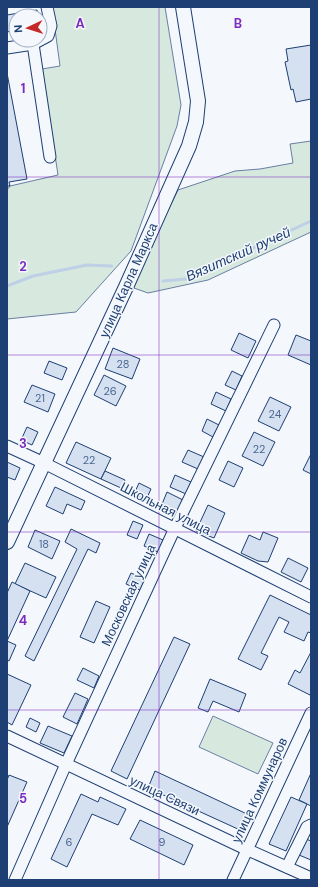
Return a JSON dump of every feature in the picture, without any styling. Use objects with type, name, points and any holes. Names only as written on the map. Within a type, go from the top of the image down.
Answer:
[{"type":"main road","name":"улица Карла Маркса","points":[[7,542],[126,287],[189,146],[196,122],[198,101],[183,7]]},
{"type":"street","points":[[48,12],[51,26],[48,36]]},
{"type":"street","points":[[34,48],[50,157]]},
{"type":"street","name":"Московская улица","points":[[15,880],[66,764],[175,528],[274,325]]},
{"type":"street","name":"Школьная улица","points":[[7,446],[175,528],[311,597]]},
{"type":"street","name":"улица Коммунаров","points":[[233,880],[246,849],[311,713]]},
{"type":"street","name":"улица Связи","points":[[7,736],[246,849],[311,878]]},
{"type":"street","points":[[287,867],[307,827],[311,825]]},
{"type":"shaded area","points":[[52,7],[165,7],[181,105],[177,126],[131,251],[76,312],[7,319],[7,190],[10,186],[58,175],[42,69],[60,66]]},
{"type":"shaded area","points":[[311,141],[311,232],[208,280],[148,293],[131,287],[178,190],[235,171],[260,169],[293,163],[290,144]]},
{"type":"shaded area","points":[[213,716],[273,743],[258,774],[199,747]]},
{"type":"building","points":[[7,15],[8,15],[7,32]]},
{"type":"building","points":[[311,45],[311,99],[296,102],[293,89],[291,90],[285,62],[288,61],[286,49]]},
{"type":"building","points":[[7,73],[27,179],[9,182],[10,186],[7,186]]},
{"type":"building","points":[[239,333],[256,341],[248,358],[231,350]]},
{"type":"building","points":[[296,335],[311,341],[311,365],[288,355]]},
{"type":"building","points":[[113,348],[140,359],[132,379],[105,369]]},
{"type":"building","points":[[49,361],[67,368],[62,380],[44,373]]},
{"type":"building","points":[[232,371],[242,376],[236,390],[225,385]]},
{"type":"building","points":[[104,375],[126,386],[116,406],[94,395]]},
{"type":"building","points":[[32,385],[55,394],[48,412],[24,402]]},
{"type":"building","points":[[216,392],[231,399],[226,411],[211,404]]},
{"type":"building","points":[[270,397],[291,407],[279,431],[258,421]]},
{"type":"building","points":[[207,419],[219,425],[213,437],[202,431]]},
{"type":"building","points":[[27,427],[38,432],[32,445],[21,440]]},
{"type":"building","points":[[254,432],[275,442],[263,466],[242,456]]},
{"type":"building","points":[[76,442],[111,458],[101,479],[66,463]]},
{"type":"building","points":[[188,450],[204,457],[198,469],[182,462]]},
{"type":"building","points":[[311,454],[311,474],[303,470]]},
{"type":"building","points":[[228,461],[243,468],[234,487],[219,480]]},
{"type":"building","points":[[7,462],[20,468],[15,480],[7,477]]},
{"type":"building","points":[[105,471],[125,480],[121,488],[101,479]]},
{"type":"building","points":[[175,475],[191,482],[186,494],[170,487]]},
{"type":"building","points":[[139,483],[151,489],[146,500],[134,494]]},
{"type":"building","points":[[55,487],[85,501],[81,510],[67,504],[63,514],[46,506]]},
{"type":"building","points":[[167,492],[183,500],[176,516],[160,509]]},
{"type":"building","points":[[208,505],[225,513],[214,538],[196,531]]},
{"type":"building","points":[[133,521],[143,525],[137,539],[127,535]]},
{"type":"building","points":[[71,529],[100,543],[96,553],[88,549],[34,661],[25,656],[77,549],[65,542]]},
{"type":"building","points":[[35,530],[60,541],[52,559],[28,547]]},
{"type":"building","points":[[263,532],[278,538],[268,562],[258,561],[241,553],[249,535],[260,540]]},
{"type":"building","points":[[149,534],[163,540],[158,552],[144,546]]},
{"type":"building","points":[[288,558],[308,568],[301,582],[281,572]]},
{"type":"building","points":[[25,563],[56,577],[46,598],[15,584]]},
{"type":"building","points":[[131,573],[145,579],[140,590],[126,584]]},
{"type":"building","points":[[12,582],[30,591],[7,641],[7,593]]},
{"type":"building","points":[[270,595],[311,615],[311,633],[308,632],[304,641],[284,632],[289,622],[279,617],[261,653],[268,656],[261,670],[238,659]]},
{"type":"building","points":[[96,601],[110,607],[94,643],[80,637]]},
{"type":"building","points":[[174,637],[190,644],[127,779],[111,771]]},
{"type":"building","points":[[7,641],[16,645],[9,661],[7,660]]},
{"type":"building","points":[[311,652],[310,695],[288,684],[295,670],[300,673]]},
{"type":"building","points":[[83,668],[99,676],[94,688],[77,680]]},
{"type":"building","points":[[7,674],[31,685],[12,725],[7,722]]},
{"type":"building","points":[[210,679],[246,694],[239,712],[213,701],[208,712],[198,708]]},
{"type":"building","points":[[75,693],[88,699],[77,724],[63,717]]},
{"type":"building","points":[[30,718],[40,723],[36,732],[26,727]]},
{"type":"building","points":[[48,726],[72,736],[64,753],[40,743]]},
{"type":"building","points":[[155,771],[247,814],[240,830],[148,788]]},
{"type":"building","points":[[311,773],[311,806],[299,800]]},
{"type":"building","points":[[9,775],[27,782],[7,827],[7,780]]},
{"type":"building","points":[[81,794],[98,802],[100,797],[126,809],[118,825],[92,814],[67,867],[51,859]]},
{"type":"building","points":[[291,797],[307,804],[286,851],[269,844]]},
{"type":"building","points":[[140,820],[193,845],[184,865],[130,839]]},
{"type":"building","points":[[306,839],[311,841],[311,860],[299,855]]},
{"type":"waterway","name":"Вязитский ручей","points":[[163,281],[186,279],[311,221]]},
{"type":"waterway","name":"Вязитский ручей","points":[[7,286],[33,276],[87,265],[112,266]]}]
